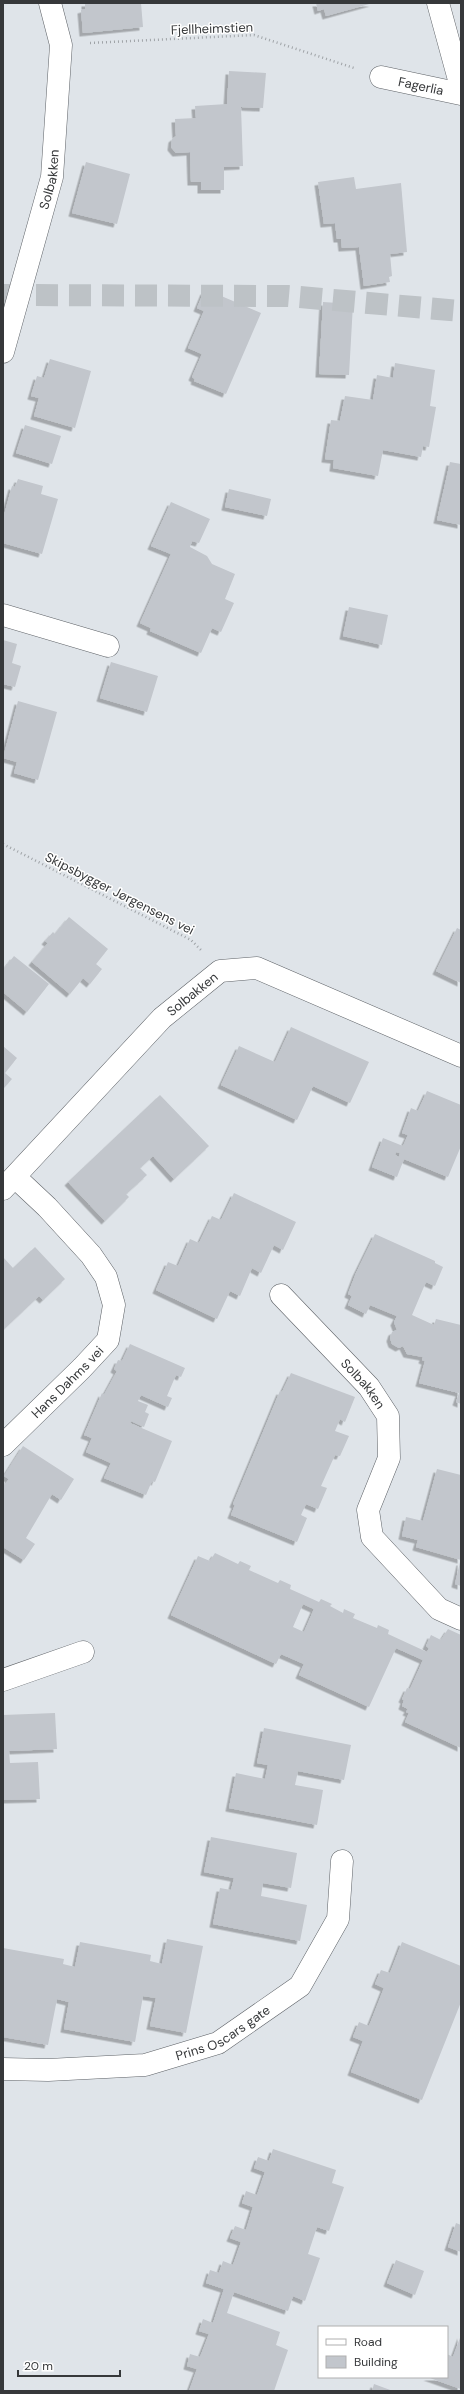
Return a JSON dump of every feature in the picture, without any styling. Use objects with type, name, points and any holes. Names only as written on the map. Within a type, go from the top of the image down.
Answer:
[{"type":"street","name":"Solbakken","points":[[3,352],[52,177],[61,45],[50,3]]},
{"type":"street","name":"Fagerlia","points":[[438,3],[461,87]]},
{"type":"street","name":"Fagerlia","points":[[381,77],[461,94]]},
{"type":"street","points":[[3,615],[108,646]]},
{"type":"street","name":"Solbakken","points":[[9,1183],[162,1018],[220,971],[257,968],[461,1056]]},
{"type":"street","name":"Hans Dahms vei","points":[[3,1445],[82,1368],[108,1340],[114,1305],[106,1277],[91,1255],[47,1207],[9,1183]]},
{"type":"street","name":"Solbakken","points":[[281,1295],[369,1387],[388,1416],[389,1458],[368,1510],[372,1537],[439,1609],[461,1619]]},
{"type":"street","points":[[3,1680],[83,1652]]},
{"type":"street","name":"Prins Oscars gate","points":[[3,2069],[48,2070],[145,2065],[218,2043],[300,1986],[338,1919],[342,1861]]},
{"type":"path","name":"Fjellheimstien","points":[[61,45],[254,36],[381,77]]},
{"type":"path","name":"Skipsbygger Jørgensens vei","points":[[3,844],[191,940],[220,971]]},
{"type":"building","points":[[85,3],[141,3],[143,27],[83,33],[81,10],[85,9]]},
{"type":"building","points":[[316,3],[373,3],[326,16],[324,9],[318,11]]},
{"type":"building","points":[[229,71],[266,73],[263,108],[241,107],[243,166],[224,167],[224,190],[201,190],[201,182],[191,182],[190,152],[176,153],[171,147],[172,139],[176,136],[175,119],[196,118],[195,106],[227,104]]},
{"type":"building","points":[[86,162],[130,174],[117,224],[72,213]]},
{"type":"building","points":[[354,177],[356,189],[401,183],[407,252],[390,254],[392,276],[389,277],[390,282],[364,286],[359,247],[342,248],[341,239],[337,239],[335,223],[324,224],[318,182]]},
{"type":"building","points":[[204,291],[212,294],[212,292],[261,313],[226,394],[194,381],[195,379],[192,377],[202,354],[188,348],[204,311],[197,308]]},
{"type":"building","points":[[323,302],[353,304],[349,375],[319,374]]},
{"type":"building","points":[[50,359],[91,371],[75,428],[34,416],[39,398],[31,396],[37,376],[44,378]]},
{"type":"building","points":[[395,363],[435,370],[430,406],[436,407],[429,447],[423,446],[421,457],[383,450],[378,476],[333,468],[334,460],[325,459],[331,420],[340,421],[345,396],[373,400],[377,375],[393,378]]},
{"type":"building","points":[[25,425],[61,436],[52,464],[16,453]]},
{"type":"building","points":[[450,462],[461,464],[461,525],[437,520]]},
{"type":"building","points":[[18,479],[43,486],[41,494],[58,499],[42,554],[3,543],[3,519],[12,486],[15,487]]},
{"type":"building","points":[[229,489],[271,499],[267,516],[225,507]]},
{"type":"building","points":[[171,502],[210,519],[199,543],[192,541],[190,547],[207,556],[212,564],[235,574],[225,599],[234,603],[221,632],[212,628],[201,653],[150,631],[151,628],[140,623],[171,554],[151,546]]},
{"type":"building","points":[[349,607],[388,615],[382,645],[343,636]]},
{"type":"building","points":[[3,640],[17,644],[12,663],[21,666],[15,687],[3,684]]},
{"type":"building","points":[[111,662],[158,676],[147,712],[100,698]]},
{"type":"building","points":[[18,701],[57,712],[38,780],[14,773],[17,762],[3,758]]},
{"type":"building","points":[[69,917],[108,949],[96,964],[102,969],[90,984],[83,978],[70,994],[32,962],[48,943],[45,941],[53,932],[55,934]]},
{"type":"building","points":[[457,928],[461,930],[461,983],[436,971]]},
{"type":"building","points":[[14,956],[49,984],[27,1012],[3,992],[3,970]]},
{"type":"building","points":[[291,1027],[369,1062],[350,1103],[313,1086],[297,1120],[221,1085],[239,1046],[275,1062]]},
{"type":"building","points":[[3,1046],[17,1058],[5,1073],[12,1079],[3,1089]]},
{"type":"building","points":[[427,1091],[461,1105],[461,1146],[448,1177],[404,1159],[397,1177],[372,1167],[383,1138],[403,1146],[408,1135],[402,1133],[411,1108],[418,1111]],"holes":[[[396,1152],[400,1153],[399,1157],[395,1155]]]},
{"type":"building","points":[[160,1095],[209,1146],[174,1179],[153,1156],[140,1168],[147,1175],[126,1194],[129,1197],[105,1221],[68,1182]]},
{"type":"building","points":[[234,1193],[296,1222],[283,1250],[274,1245],[261,1273],[252,1268],[240,1296],[230,1291],[217,1319],[156,1290],[168,1262],[178,1266],[190,1239],[199,1243],[212,1216],[221,1220]]},
{"type":"building","points":[[375,1234],[435,1261],[435,1263],[443,1267],[435,1286],[426,1282],[412,1315],[434,1325],[436,1319],[461,1325],[461,1404],[456,1402],[459,1393],[419,1383],[425,1361],[422,1360],[423,1357],[407,1354],[403,1346],[399,1348],[392,1344],[390,1338],[392,1332],[397,1330],[394,1322],[397,1316],[370,1305],[366,1314],[348,1305],[352,1296],[348,1294],[356,1273]]},
{"type":"building","points":[[35,1247],[65,1279],[43,1300],[39,1296],[3,1330],[3,1257],[13,1268]]},
{"type":"building","points":[[130,1344],[185,1368],[181,1377],[176,1375],[167,1396],[172,1398],[168,1407],[141,1395],[138,1401],[148,1405],[145,1412],[149,1414],[144,1427],[131,1421],[130,1423],[172,1441],[155,1482],[152,1481],[146,1495],[104,1478],[111,1463],[86,1452],[92,1438],[84,1435],[102,1393],[104,1395],[117,1371],[114,1369],[118,1360],[122,1361]]},
{"type":"building","points":[[291,1373],[355,1397],[345,1422],[340,1419],[335,1431],[349,1436],[340,1456],[335,1455],[321,1486],[327,1488],[318,1509],[306,1504],[301,1515],[307,1518],[297,1542],[231,1515],[235,1505],[233,1504],[280,1391],[282,1392]]},
{"type":"building","points":[[23,1446],[74,1479],[61,1500],[52,1494],[26,1538],[35,1544],[24,1560],[3,1547],[3,1487],[9,1479],[4,1476]]},
{"type":"building","points":[[437,1469],[461,1475],[461,1560],[416,1547],[418,1540],[402,1536],[406,1517],[423,1521]]},
{"type":"building","points":[[215,1553],[238,1564],[240,1561],[251,1566],[249,1570],[278,1583],[280,1580],[291,1585],[290,1589],[319,1602],[321,1599],[332,1604],[330,1606],[343,1613],[344,1609],[355,1614],[353,1618],[377,1628],[378,1625],[389,1630],[388,1634],[427,1652],[429,1648],[426,1646],[431,1635],[441,1640],[448,1629],[461,1635],[461,1748],[405,1722],[409,1713],[406,1712],[408,1709],[402,1706],[404,1700],[402,1699],[407,1688],[410,1689],[423,1660],[396,1648],[369,1707],[299,1675],[304,1664],[281,1654],[276,1664],[171,1615],[198,1556],[210,1561]],"holes":[[[303,1604],[314,1609],[304,1632],[293,1627]]]},
{"type":"building","points":[[461,1562],[461,1586],[455,1584]]},
{"type":"building","points":[[55,1713],[57,1749],[9,1751],[10,1763],[38,1762],[40,1799],[3,1800],[3,1715]]},
{"type":"building","points":[[264,1728],[351,1745],[344,1780],[298,1771],[295,1785],[323,1790],[317,1825],[229,1808],[236,1773],[265,1779],[268,1765],[257,1763]]},
{"type":"building","points":[[211,1837],[297,1853],[291,1888],[263,1883],[261,1896],[307,1905],[300,1941],[213,1924],[220,1888],[231,1890],[234,1878],[204,1872]]},
{"type":"building","points":[[167,1939],[203,1946],[186,2033],[150,2026],[156,1998],[143,1996],[135,2042],[64,2029],[69,2002],[57,1999],[48,2045],[3,2037],[3,1948],[64,1959],[63,1964],[75,1967],[80,1942],[151,1955],[150,1961],[162,1964]]},
{"type":"building","points":[[402,1942],[461,1966],[461,2002],[422,2100],[351,2072],[363,2041],[353,2037],[359,2022],[369,2026],[384,1988],[375,1984],[381,1970],[390,1973]]},
{"type":"building","points":[[273,2149],[336,2170],[332,2183],[344,2187],[329,2231],[317,2227],[308,2254],[320,2258],[305,2301],[293,2296],[288,2311],[234,2292],[227,2313],[280,2332],[276,2345],[288,2350],[274,2391],[189,2391],[197,2369],[187,2366],[190,2354],[200,2357],[209,2334],[199,2331],[203,2319],[213,2323],[224,2289],[206,2283],[210,2270],[219,2273],[223,2261],[233,2265],[241,2242],[230,2238],[235,2226],[246,2230],[253,2207],[242,2203],[246,2191],[257,2195],[265,2172],[254,2168],[258,2157],[269,2161]]},
{"type":"building","points":[[456,2223],[461,2225],[461,2252],[448,2247]]},
{"type":"building","points":[[396,2260],[424,2271],[415,2295],[387,2283]]},
{"type":"building","points":[[461,2335],[461,2389],[430,2378],[448,2378],[448,2354],[453,2357]]},
{"type":"building","points":[[374,2384],[393,2391],[372,2391]]},
{"type":"tunnel","points":[[3,295],[288,296],[461,311]]}]
